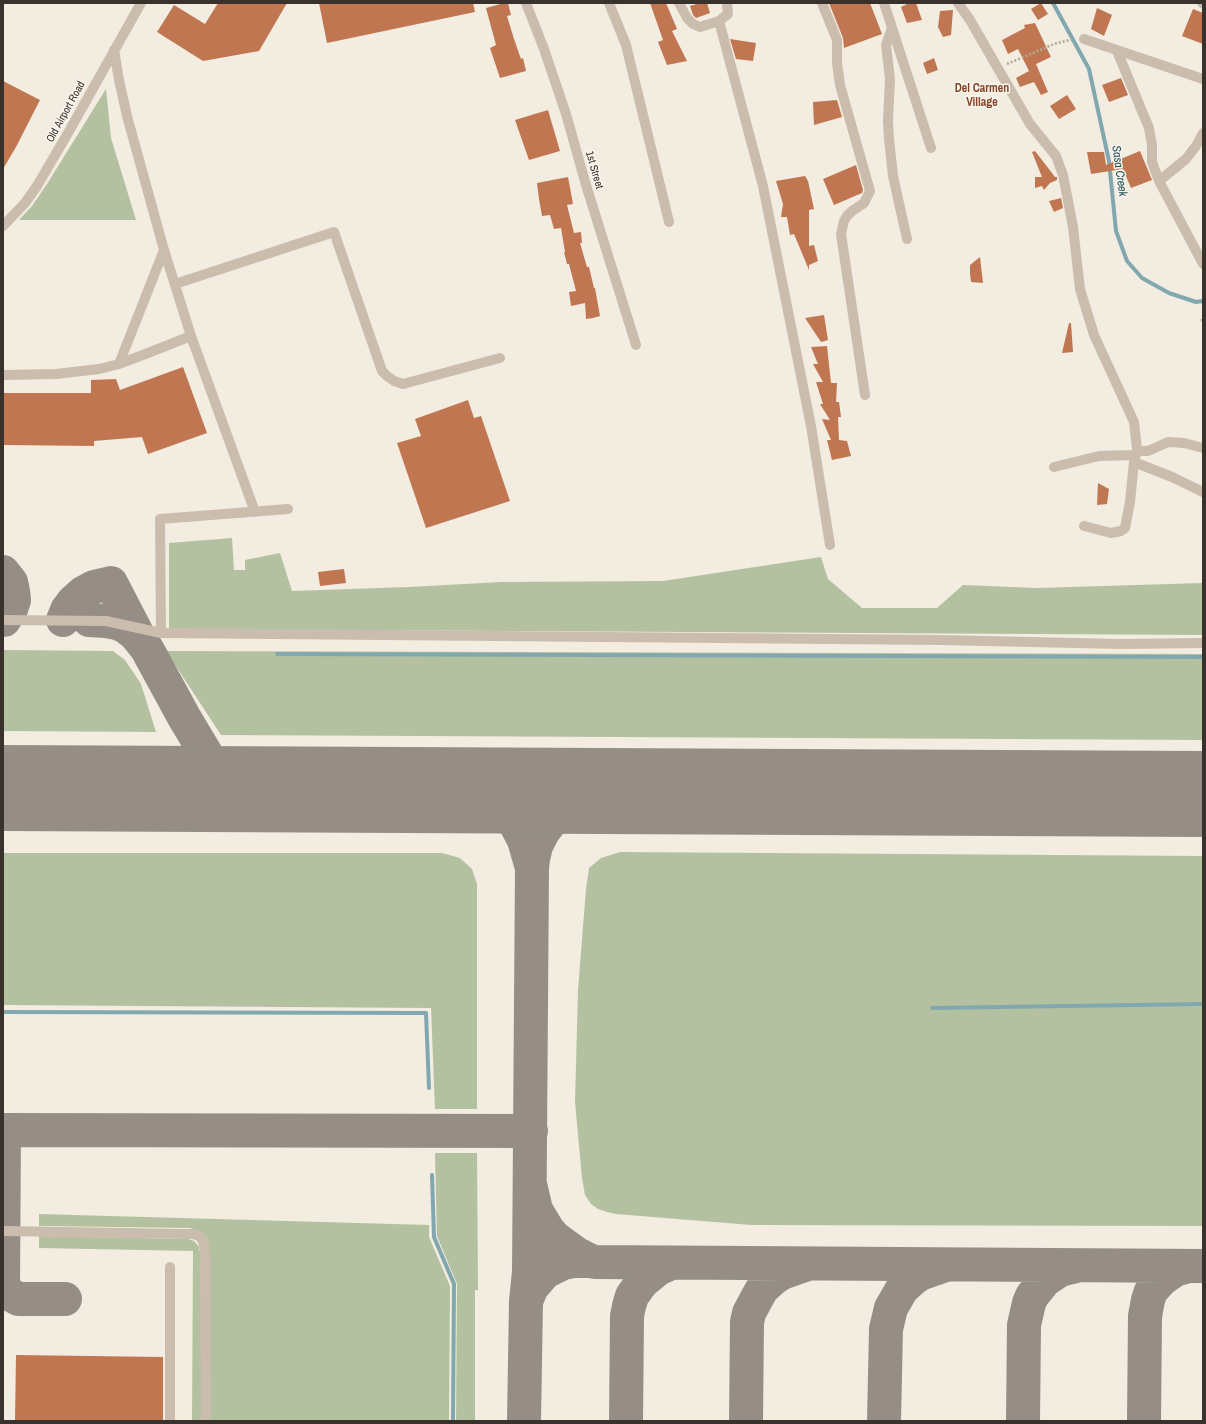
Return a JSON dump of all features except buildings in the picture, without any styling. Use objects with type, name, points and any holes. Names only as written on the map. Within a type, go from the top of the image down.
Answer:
[{"type":"street","name":"Old Airport Road","points":[[3,226],[25,202],[41,180],[141,3]]},
{"type":"street","name":"1st Street","points":[[526,3],[544,48],[566,114],[586,185],[636,345]]},
{"type":"street","points":[[609,3],[626,45],[669,222]]},
{"type":"street","points":[[679,3],[693,24],[700,27],[719,21],[728,14],[727,3]]},
{"type":"street","points":[[822,3],[837,40],[837,63],[840,85],[870,191],[864,203],[852,211],[844,221],[841,234],[865,395]]},
{"type":"street","points":[[884,3],[931,148]]},
{"type":"street","points":[[958,3],[1030,124],[1056,156],[1063,175],[1073,227],[1080,289],[1094,335],[1134,422],[1135,456],[1130,502],[1125,528],[1121,531],[1112,533],[1084,526]]},
{"type":"street","points":[[719,21],[763,186],[811,426],[830,545]]},
{"type":"street","points":[[892,28],[887,38],[886,45],[890,79],[888,121],[889,139],[893,176],[907,239]]},
{"type":"street","points":[[1080,39],[1203,79]]},
{"type":"street","points":[[114,50],[127,116],[164,250],[191,336],[255,512]]},
{"type":"street","points":[[1118,51],[1149,128],[1152,145],[1152,162],[1159,181],[1203,264]]},
{"type":"street","points":[[1159,181],[1186,159],[1196,146],[1203,133]]},
{"type":"street","points":[[175,284],[334,232],[382,371],[387,376],[394,381],[403,384],[500,358]]},
{"type":"street","points":[[119,364],[164,250]]},
{"type":"street","points":[[3,375],[64,374],[100,369],[119,364],[191,336]]},
{"type":"street","points":[[1054,467],[1099,456],[1135,456],[1168,442],[1203,448]]},
{"type":"street","points":[[1135,456],[1172,477],[1203,492]]},
{"type":"street","points":[[161,633],[160,519],[288,509]]},
{"type":"street","points":[[3,620],[106,621],[161,633],[932,640],[1121,644],[1203,643]]},
{"type":"street","points":[[3,1232],[193,1234],[199,1236],[203,1241],[205,1251],[206,1421]]},
{"type":"street","points":[[170,1267],[170,1421]]},
{"type":"path","points":[[998,68],[1054,44],[1080,39]]},
{"type":"green space","points":[[106,89],[111,138],[136,220],[19,220],[32,206],[47,184]]},
{"type":"green space","points":[[232,538],[234,570],[245,570],[245,560],[280,553],[292,591],[501,582],[663,581],[821,557],[828,579],[862,608],[937,608],[963,585],[1037,588],[1203,583],[1203,635],[169,629],[169,543]]},
{"type":"green space","points":[[3,650],[113,651],[125,660],[141,684],[156,732],[3,731]]},
{"type":"green space","points":[[166,651],[1203,654],[1203,740],[221,735]]},
{"type":"green space","points":[[620,852],[1203,856],[1203,1226],[751,1225],[616,1214],[598,1209],[591,1204],[585,1195],[575,1102],[578,990],[589,868],[601,858]]},
{"type":"green space","points":[[3,853],[442,853],[460,858],[472,869],[477,884],[477,1109],[435,1109],[431,1008],[3,1005]]},
{"type":"green space","points":[[435,1153],[477,1153],[478,1290],[475,1290],[475,1421],[456,1421],[457,1284],[437,1236]]},
{"type":"green space","points":[[39,1214],[429,1225],[429,1237],[450,1286],[449,1421],[210,1421],[201,1232],[190,1228],[39,1226]]},
{"type":"green space","points":[[39,1236],[188,1239],[194,1241],[199,1247],[201,1257],[202,1421],[192,1421],[193,1251],[39,1248]]},
{"type":"waterway","name":"Sasa Creek","points":[[1053,3],[1089,69],[1109,161],[1116,231],[1127,261],[1142,278],[1169,293],[1196,302],[1203,301]]},
{"type":"waterway","points":[[277,654],[1203,657]]},
{"type":"waterway","points":[[932,1008],[1203,1004]]},
{"type":"waterway","points":[[3,1012],[426,1013],[429,1088]]},
{"type":"waterway","points":[[432,1175],[434,1237],[454,1284],[453,1421]]},
{"type":"taxiway","points":[[3,572],[11,582],[14,600],[11,609],[4,620]]},
{"type":"taxiway","points":[[63,620],[67,610],[83,593],[94,587],[111,583],[140,639]]},
{"type":"taxiway","points":[[89,620],[117,623],[126,627],[140,640],[147,649],[184,717],[227,789]]},
{"type":"taxiway","points":[[467,790],[493,802],[514,821],[524,840],[532,868]]},
{"type":"taxiway","points":[[526,1301],[529,1272],[533,859],[536,846],[543,832],[563,809],[577,801],[607,791]]},
{"type":"taxiway","points":[[3,1130],[531,1131]]},
{"type":"taxiway","points":[[4,1130],[3,1286],[8,1293],[18,1299],[65,1299]]},
{"type":"taxiway","points":[[530,1184],[536,1210],[548,1230],[555,1238],[577,1254],[595,1262],[1203,1266]]},
{"type":"taxiway","points":[[524,1421],[526,1301],[532,1287],[545,1272],[563,1263],[573,1261],[591,1261]]},
{"type":"taxiway","points":[[626,1421],[627,1316],[629,1306],[632,1296],[642,1282],[658,1269],[671,1263]]},
{"type":"taxiway","points":[[746,1421],[747,1322],[749,1313],[762,1289],[774,1278],[782,1273],[805,1265]]},
{"type":"taxiway","points":[[884,1421],[886,1329],[891,1308],[902,1289],[913,1279],[920,1274],[943,1266]]},
{"type":"taxiway","points":[[1023,1421],[1024,1325],[1029,1303],[1032,1296],[1045,1280],[1060,1270],[1076,1266]]},
{"type":"taxiway","points":[[1144,1421],[1145,1316],[1148,1300],[1151,1291],[1162,1279],[1175,1270],[1189,1266]]},
{"type":"runway","points":[[3,788],[1203,794]]},
{"type":"district","name":"Del Carmen Village","points":[[982,96]]}]
